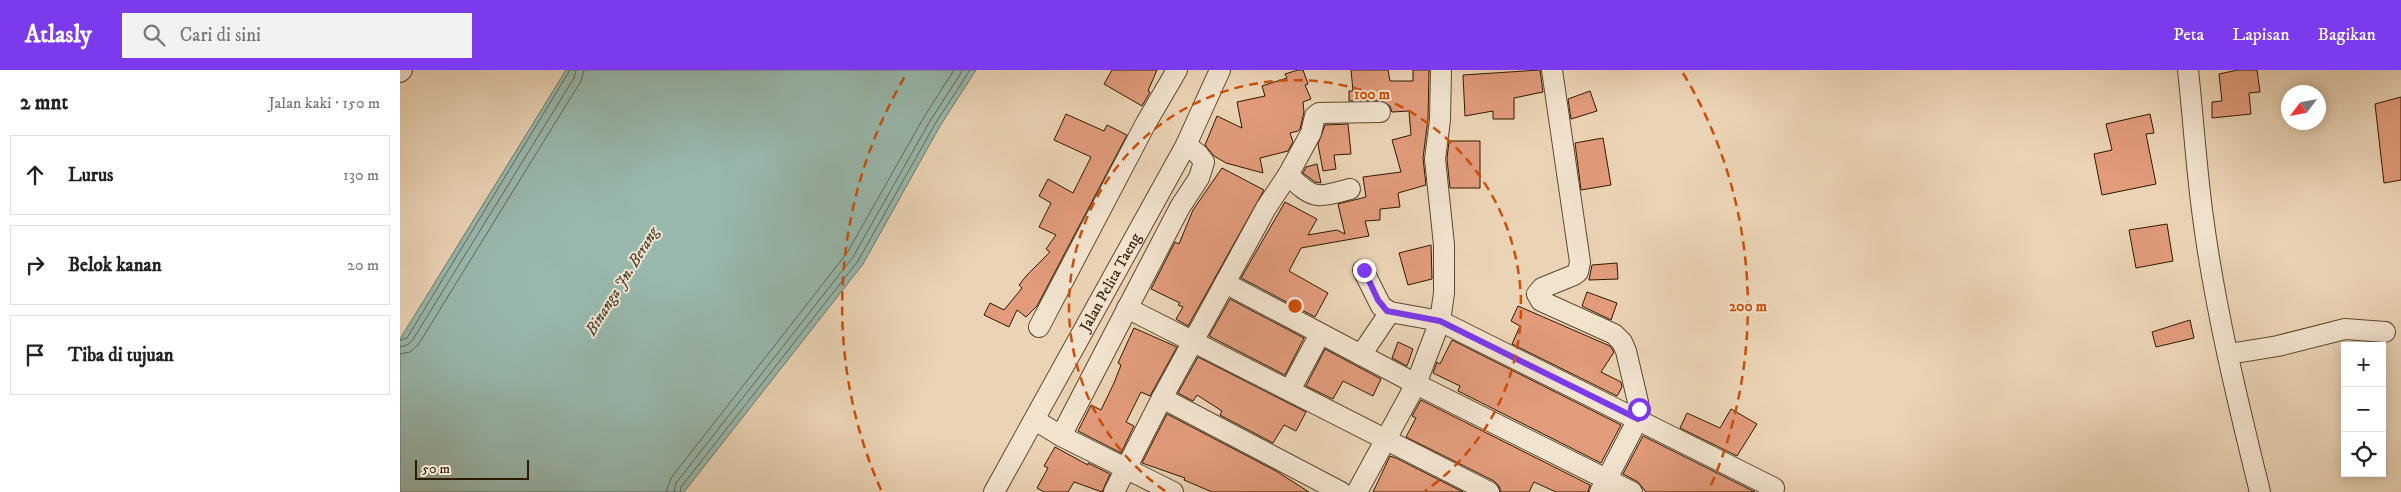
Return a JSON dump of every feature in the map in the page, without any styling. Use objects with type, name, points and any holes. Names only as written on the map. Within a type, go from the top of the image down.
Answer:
[{"type":"street","points":[[1039,327],[1146,123],[1178,70]]},
{"type":"street","name":"Jalan Pelita Taeng","points":[[994,492],[1186,145],[1220,70]]},
{"type":"street","points":[[1357,492],[1416,384],[1440,321],[1444,293],[1444,246],[1435,148],[1440,120],[1441,70]]},
{"type":"street","points":[[1552,70],[1580,262],[1578,272],[1574,275],[1542,288],[1537,294],[1541,301],[1619,337],[1626,351],[1638,402],[1638,419],[1604,486]]},
{"type":"street","points":[[2188,70],[2202,210],[2229,354],[2260,492]]},
{"type":"street","points":[[1114,492],[1162,398],[1266,208],[1288,175],[1311,133],[1315,116],[1319,113],[1380,112]]},
{"type":"street","points":[[1061,436],[1180,207],[1202,171],[1204,162],[1198,154],[1186,145]]},
{"type":"street","points":[[1288,175],[1306,192],[1314,196],[1324,196],[1350,189]]},
{"type":"street","points":[[1364,270],[1381,306],[1390,312],[1440,321],[1774,488]]},
{"type":"street","points":[[1225,283],[1604,486],[1632,492]]},
{"type":"street","points":[[1127,308],[1489,492]]},
{"type":"street","points":[[1361,355],[1390,312]]},
{"type":"street","points":[[2229,354],[2278,346],[2345,329],[2385,332]]},
{"type":"street","points":[[1290,390],[1320,334]]},
{"type":"street","points":[[1162,398],[1341,492]]},
{"type":"street","points":[[1035,420],[1061,436],[1173,492]]},
{"type":"water","name":"Binanga Jn. Berang","points":[[566,70],[976,70],[940,126],[863,264],[684,492],[400,492],[400,339]]},
{"type":"building","points":[[1112,70],[1157,70],[1148,91],[1150,92],[1142,106],[1104,84]]},
{"type":"building","points":[[1303,70],[1308,84],[1305,85],[1311,99],[1303,102],[1304,112],[1300,129],[1290,133],[1293,142],[1288,151],[1260,158],[1263,173],[1226,163],[1214,156],[1205,145],[1217,116],[1242,128],[1237,102],[1265,96],[1262,86],[1287,78],[1285,74]]},
{"type":"building","points":[[1351,70],[1388,70],[1390,81],[1413,81],[1413,70],[1429,70],[1428,119],[1423,158],[1426,185],[1398,193],[1400,207],[1380,209],[1380,220],[1365,221],[1369,236],[1301,248],[1289,271],[1328,293],[1315,317],[1241,278],[1285,202],[1317,219],[1308,235],[1337,230],[1345,234],[1338,204],[1366,197],[1363,177],[1401,172],[1392,140],[1411,135],[1409,111],[1392,112],[1390,106],[1380,100],[1349,101],[1349,91],[1353,91]]},
{"type":"building","points":[[1540,70],[1543,92],[1514,98],[1514,119],[1493,119],[1493,111],[1465,116],[1463,75]]},
{"type":"building","points":[[2238,70],[2257,70],[2260,92],[2249,93],[2251,114],[2212,118],[2212,102],[2222,101],[2219,74]]},
{"type":"building","points":[[1590,91],[1597,111],[1571,119],[1568,99]]},
{"type":"building","points":[[2401,97],[2401,180],[2384,183],[2375,104]]},
{"type":"building","points":[[1066,114],[1104,131],[1107,125],[1127,135],[1037,306],[1026,317],[1017,310],[1009,327],[984,315],[990,303],[1004,310],[1022,288],[1019,285],[1050,252],[1046,249],[1056,235],[1039,227],[1051,203],[1039,196],[1048,179],[1073,193],[1091,157],[1054,140]]},
{"type":"building","points":[[2150,114],[2154,133],[2146,134],[2156,184],[2102,195],[2094,154],[2112,150],[2106,124]]},
{"type":"building","points":[[1348,124],[1351,154],[1334,155],[1336,169],[1323,171],[1318,144],[1325,125]]},
{"type":"building","points":[[1603,138],[1611,185],[1581,190],[1575,143]]},
{"type":"building","points":[[1449,141],[1480,141],[1480,188],[1450,188],[1447,159]]},
{"type":"building","points":[[1317,164],[1321,183],[1315,182],[1303,173],[1306,167]]},
{"type":"building","points":[[1222,168],[1264,190],[1188,326],[1176,319],[1183,307],[1178,305],[1180,303],[1151,289],[1175,242],[1179,244],[1193,210]]},
{"type":"building","points":[[2167,224],[2173,261],[2136,268],[2129,230]]},
{"type":"building","points":[[1431,245],[1432,279],[1408,285],[1399,253]]},
{"type":"building","points":[[1617,263],[1618,279],[1589,280],[1592,265]]},
{"type":"building","points":[[1587,292],[1617,303],[1611,320],[1582,306]]},
{"type":"building","points":[[1230,299],[1304,338],[1285,375],[1209,336]]},
{"type":"building","points":[[1518,306],[1610,346],[1614,352],[1601,372],[1621,382],[1622,387],[1617,396],[1512,344],[1520,326],[1511,321]]},
{"type":"building","points":[[2190,320],[2194,338],[2156,347],[2152,332]]},
{"type":"building","points":[[1134,328],[1177,347],[1150,396],[1141,392],[1126,422],[1134,426],[1121,453],[1078,431],[1091,405],[1101,410],[1114,383],[1121,365],[1118,363]]},
{"type":"building","points":[[1452,340],[1621,425],[1601,463],[1458,391],[1460,386],[1433,373],[1437,362],[1440,364]]},
{"type":"building","points":[[1398,342],[1413,349],[1407,366],[1392,358]]},
{"type":"building","points":[[1325,349],[1381,379],[1373,396],[1343,381],[1333,399],[1306,386]]},
{"type":"building","points":[[1198,357],[1306,412],[1296,431],[1284,425],[1273,443],[1220,415],[1222,411],[1197,395],[1193,401],[1178,393]]},
{"type":"building","points":[[1421,400],[1590,485],[1588,492],[1556,492],[1534,482],[1529,492],[1501,492],[1499,486],[1494,481],[1406,437],[1416,418],[1412,416]]},
{"type":"building","points":[[1731,409],[1757,424],[1737,456],[1680,428],[1687,413],[1720,428]]},
{"type":"building","points":[[1167,414],[1276,471],[1309,492],[1212,492],[1184,480],[1185,478],[1142,463]]},
{"type":"building","points":[[1643,436],[1755,492],[1646,492],[1638,482],[1623,474]]},
{"type":"building","points":[[1055,447],[1088,465],[1088,463],[1110,474],[1102,492],[1074,482],[1068,492],[1044,492],[1037,488],[1048,468],[1044,466]]},
{"type":"building","points":[[1390,456],[1396,458],[1463,492],[1373,492]]},
{"type":"route","points":[[1364,270],[1381,306],[1387,311],[1440,321],[1638,419],[1639,409]]}]
